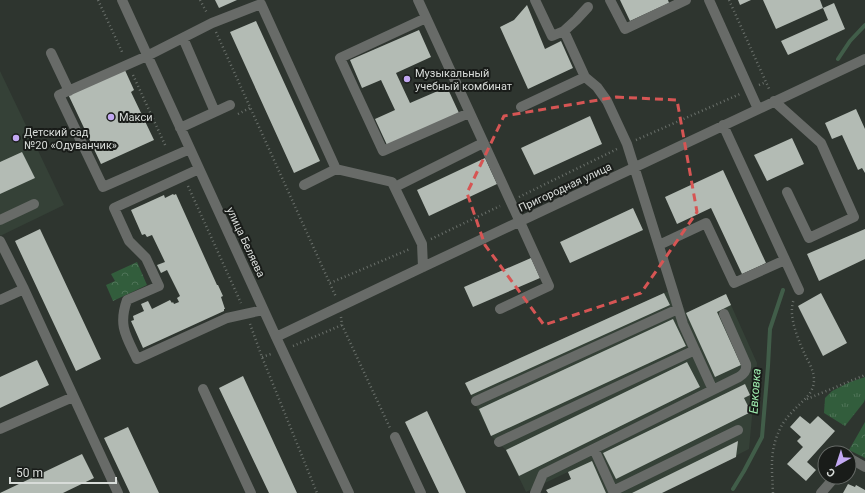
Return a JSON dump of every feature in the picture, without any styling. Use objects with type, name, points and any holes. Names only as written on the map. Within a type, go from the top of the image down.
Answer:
[{"type":"street","name":"улица Беляева","points":[[122,0],[263,310],[349,493]]},
{"type":"street","points":[[418,0],[549,286],[500,309]]},
{"type":"street","points":[[535,0],[552,36],[564,31],[588,7]]},
{"type":"street","points":[[610,0],[624,29],[682,1]]},
{"type":"street","points":[[710,0],[758,109]]},
{"type":"street","points":[[190,149],[103,187],[59,96],[148,56],[212,23],[261,2],[336,169]]},
{"type":"street","points":[[426,18],[340,58],[383,151],[469,113]]},
{"type":"street","points":[[564,31],[585,77],[597,87],[607,101],[627,144],[674,291],[683,324],[713,390]]},
{"type":"street","points":[[183,38],[215,112]]},
{"type":"street","points":[[51,53],[69,91]]},
{"type":"street","name":"Пригородная улица","points":[[276,338],[340,306],[865,59]]},
{"type":"street","points":[[521,107],[585,77]]},
{"type":"street","points":[[774,101],[821,143],[854,217],[809,238],[787,192]]},
{"type":"street","points":[[180,128],[230,105]]},
{"type":"street","points":[[723,125],[799,290]]},
{"type":"street","points":[[395,187],[483,143]]},
{"type":"street","points":[[199,169],[114,208],[129,241],[146,258],[159,286],[127,300],[124,309],[124,331],[137,359],[227,318],[263,310]]},
{"type":"street","points":[[304,185],[336,169],[392,182],[422,244],[423,267]]},
{"type":"street","points":[[0,220],[34,204]]},
{"type":"street","points":[[659,245],[706,223],[734,283],[785,260]]},
{"type":"street","points":[[0,241],[24,289],[116,492]]},
{"type":"street","points":[[0,300],[24,289]]},
{"type":"street","points":[[476,401],[678,309]]},
{"type":"street","points":[[535,493],[543,474],[739,377],[745,372],[746,364],[724,314]]},
{"type":"street","points":[[499,442],[695,350]]},
{"type":"street","points":[[203,389],[251,493]]},
{"type":"street","points":[[0,429],[73,397]]},
{"type":"street","points":[[594,449],[613,491],[738,430]]},
{"type":"street","points":[[395,437],[421,493]]},
{"type":"street","points":[[821,493],[828,485]]},
{"type":"path","points":[[98,0],[171,158]]},
{"type":"path","points":[[200,0],[212,23],[330,283],[340,306],[342,325],[395,437]]},
{"type":"path","points":[[729,0],[774,101]]},
{"type":"path","points":[[330,283],[422,244],[627,144],[766,82]]},
{"type":"path","points":[[183,177],[246,313],[262,357],[317,493]]},
{"type":"path","points":[[773,493],[772,460],[775,440],[782,426],[793,411],[811,393],[813,387],[814,379],[812,372],[798,337],[791,312],[794,296],[799,290]]},
{"type":"path","points":[[262,357],[342,325]]},
{"type":"path","points":[[804,400],[865,375]]},
{"type":"highlighted area","points":[[616,97],[677,100],[697,212],[641,293],[544,325],[485,245],[467,193],[504,116]]},
{"type":"shaded area","name":"Детский сад №20 «Одуванчик»","points":[[0,71],[64,205],[0,236]]},
{"type":"shaded area","points":[[675,288],[686,313],[726,294],[757,363],[749,449],[662,493],[578,493],[568,472],[526,492],[506,450],[491,436],[465,383]]},
{"type":"green space","points":[[137,262],[147,285],[113,301],[106,285],[115,281],[111,274]]},
{"type":"green space","points":[[865,377],[864,402],[845,426],[824,413],[825,398],[832,391],[850,382]]},
{"type":"green space","points":[[865,422],[865,458],[857,454],[857,445],[852,445]]},
{"type":"building","points":[[215,0],[237,0],[219,8]]},
{"type":"building","points":[[620,0],[668,0],[669,3],[630,21]]},
{"type":"building","points":[[738,0],[751,0],[740,5]]},
{"type":"building","points":[[763,0],[820,0],[823,8],[776,29]]},
{"type":"building","points":[[834,3],[845,29],[788,55],[781,41],[828,20],[823,8]]},
{"type":"building","points":[[527,5],[545,49],[561,41],[573,68],[528,89],[500,27],[514,20]]},
{"type":"building","points":[[256,21],[320,161],[294,173],[230,32]]},
{"type":"building","points":[[419,30],[431,57],[396,73],[410,103],[447,87],[459,113],[387,145],[375,119],[395,110],[381,80],[362,88],[350,60]]},
{"type":"building","name":"Макси","points":[[124,68],[134,90],[131,92],[154,140],[101,164],[68,94]]},
{"type":"building","points":[[856,109],[865,129],[865,173],[862,168],[858,170],[842,135],[832,139],[825,123]]},
{"type":"building","points":[[590,116],[602,144],[534,175],[521,148]]},
{"type":"building","points":[[792,138],[804,164],[767,181],[754,155]]},
{"type":"building","points":[[22,152],[35,178],[0,194],[0,162]]},
{"type":"building","points":[[485,158],[497,184],[429,216],[417,190]]},
{"type":"building","points":[[723,170],[766,263],[742,274],[711,208],[677,224],[665,197]]},
{"type":"building","points":[[176,194],[223,296],[221,297],[225,309],[224,311],[143,348],[131,321],[134,320],[133,316],[144,311],[141,304],[148,301],[152,309],[170,300],[174,304],[179,302],[177,298],[180,296],[167,270],[161,273],[157,265],[165,262],[152,235],[147,237],[145,234],[142,235],[131,210],[164,195],[165,198]]},
{"type":"building","points":[[633,208],[643,230],[570,263],[560,242]]},
{"type":"building","points":[[40,229],[101,359],[76,371],[15,241]]},
{"type":"building","points":[[865,229],[865,259],[819,281],[807,254]]},
{"type":"building","points":[[531,258],[540,278],[473,307],[464,287]]},
{"type":"building","points":[[664,293],[670,305],[471,395],[465,383]]},
{"type":"building","points":[[821,293],[847,343],[823,356],[798,306]]},
{"type":"building","points":[[726,294],[731,305],[717,312],[741,365],[715,377],[686,313]]},
{"type":"building","points":[[673,319],[686,346],[491,436],[479,409]]},
{"type":"building","points":[[37,360],[49,385],[0,408],[0,377]]},
{"type":"building","points":[[687,362],[700,387],[519,476],[506,450]]},
{"type":"building","points":[[243,376],[297,493],[269,493],[219,388]]},
{"type":"building","points":[[745,384],[750,395],[744,398],[751,412],[616,479],[603,453]]},
{"type":"building","points":[[427,411],[466,493],[439,493],[405,422]]},
{"type":"building","points":[[800,416],[810,424],[818,416],[835,431],[822,445],[817,445],[817,451],[807,462],[816,470],[806,481],[787,464],[803,447],[797,441],[801,437],[790,427]]},
{"type":"building","points":[[128,427],[159,493],[130,493],[104,438]]},
{"type":"building","points":[[738,441],[736,457],[662,493],[632,493]]},
{"type":"building","points":[[82,454],[94,478],[63,493],[0,493]]},
{"type":"building","points":[[592,461],[606,493],[548,493],[546,490],[571,479],[568,472]]},
{"type":"building","points":[[847,485],[855,487],[856,485],[865,490],[865,493],[843,493]]},
{"type":"waterway","name":"Евковка","points":[[838,59],[850,41],[865,25]]},
{"type":"waterway","name":"Евковка","points":[[733,489],[762,437],[770,329],[783,290]]},
{"type":"place","name":"Музыкальный учебный комбинат","points":[[407,79]]},
{"type":"place","name":"Макси","points":[[111,117]]},
{"type":"place","name":"Детский сад №20 «Одуванчик»","points":[[16,138]]}]
